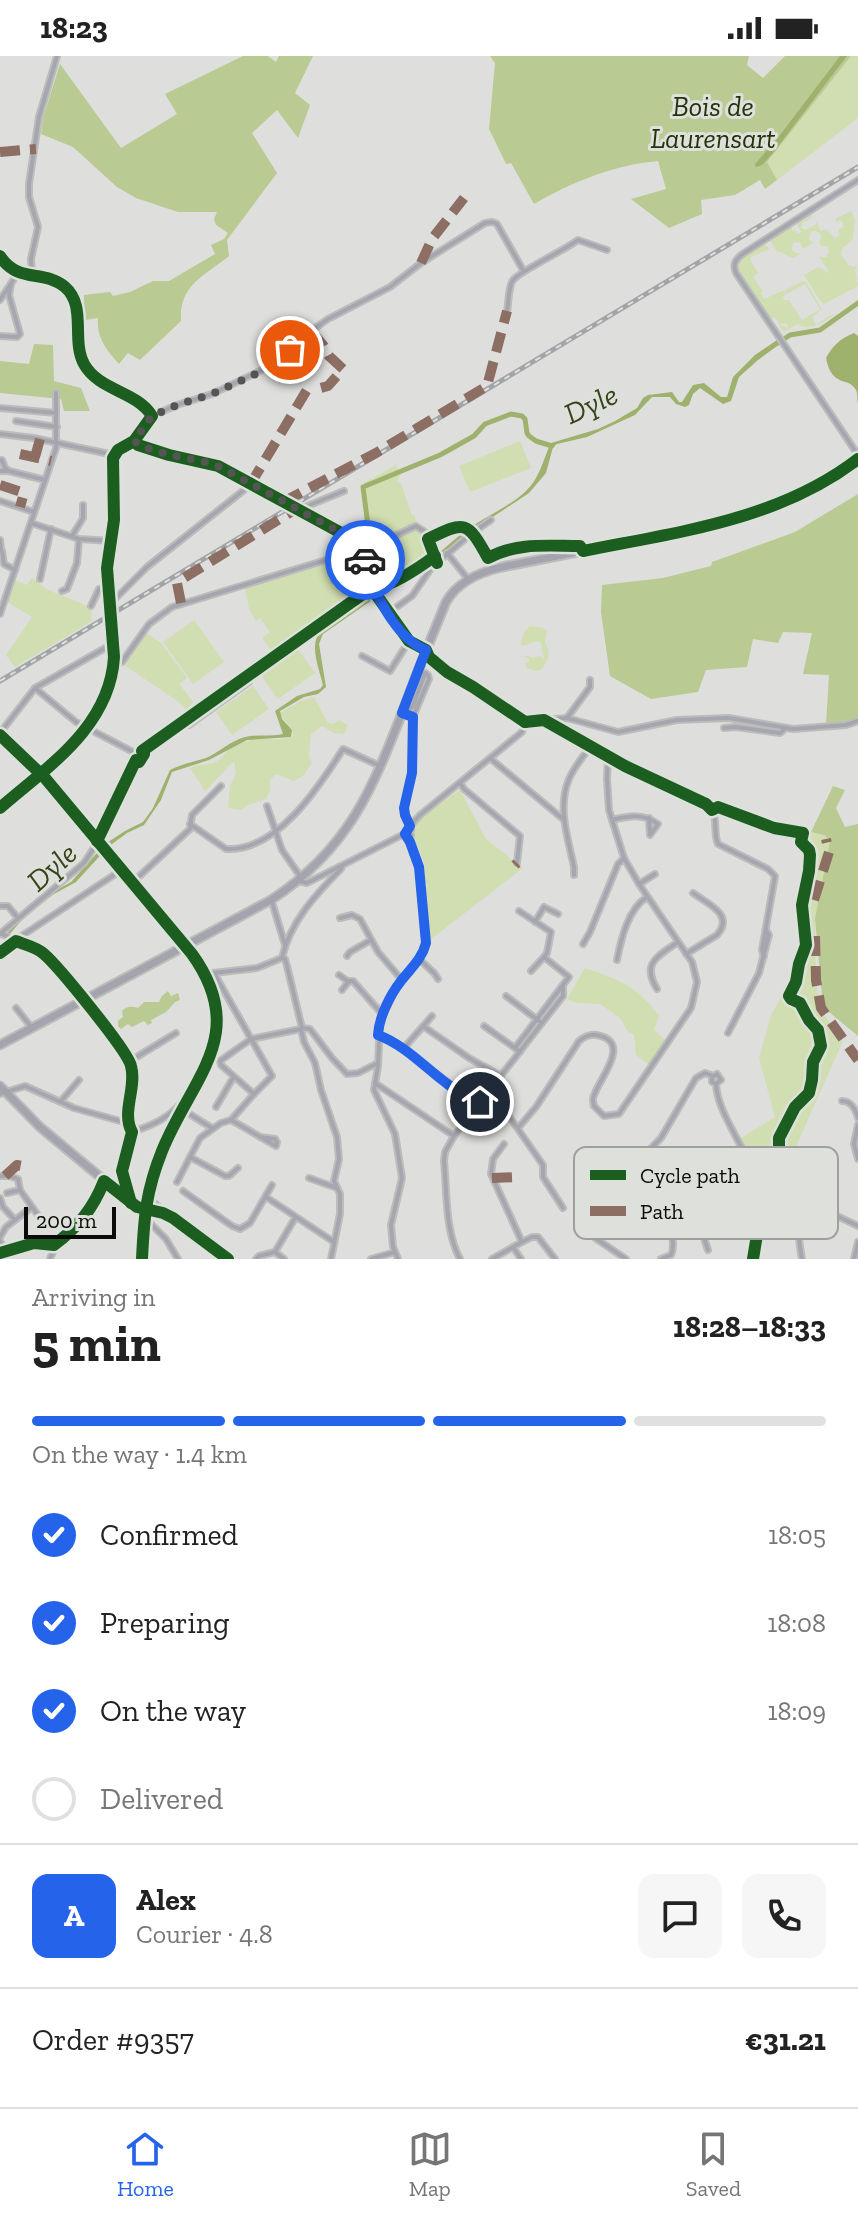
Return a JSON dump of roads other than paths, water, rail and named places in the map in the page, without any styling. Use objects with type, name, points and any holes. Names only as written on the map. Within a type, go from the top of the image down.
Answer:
[{"type":"main road","points":[[0,1045],[271,900],[301,880],[323,859],[362,806],[381,767],[448,598],[468,579],[492,569],[740,517],[812,490],[835,477],[858,457]]},
{"type":"main road","points":[[0,734],[41,774],[209,974],[216,1029],[210,1059],[194,1091],[179,1111],[151,1183],[142,1259]]},
{"type":"main road","points":[[1,1090],[131,1203],[147,1211],[163,1213],[228,1259]]},
{"type":"street","points":[[32,275],[30,264],[38,227],[29,197],[29,184],[39,117],[57,56]]},
{"type":"street","points":[[858,180],[734,262],[736,273],[858,457]]},
{"type":"street","points":[[0,434],[114,455],[134,441],[152,416],[260,372],[280,359],[310,330],[390,287],[421,263],[485,223],[497,224],[523,270]]},
{"type":"street","points":[[507,311],[512,281],[523,270],[578,240],[607,250]]},
{"type":"street","points":[[0,256],[18,273],[58,282],[71,294],[77,311],[79,353],[88,369],[103,383],[143,405],[152,416]]},
{"type":"street","points":[[0,300],[18,273]]},
{"type":"street","points":[[0,336],[17,337],[20,334],[9,295],[11,284]]},
{"type":"street","points":[[0,614],[57,443],[56,393]]},
{"type":"street","points":[[0,408],[56,413]]},
{"type":"street","points":[[16,421],[57,427]]},
{"type":"street","points":[[134,441],[169,455],[218,466],[356,541],[365,549],[375,593],[409,641],[426,650],[429,657],[447,672],[525,722],[567,718],[618,732],[677,720],[747,719],[786,728],[846,725],[858,721]]},
{"type":"street","points":[[0,808],[64,754],[87,728],[106,691],[114,665],[107,568],[114,520],[114,455]]},
{"type":"street","points":[[0,460],[9,471]]},
{"type":"street","points":[[0,471],[45,480]]},
{"type":"street","points":[[111,603],[147,567],[250,485],[256,474]]},
{"type":"street","points":[[300,511],[344,491]]},
{"type":"street","points":[[0,501],[34,512]]},
{"type":"street","points":[[72,536],[83,518],[83,505]]},
{"type":"street","points":[[388,613],[412,596],[432,567],[470,532],[491,520]]},
{"type":"street","points":[[31,523],[79,539],[111,541]]},
{"type":"street","points":[[428,539],[455,526],[470,532],[492,569]]},
{"type":"street","points":[[114,665],[122,662],[149,624],[172,607],[365,549],[414,527],[425,532],[435,556]]},
{"type":"street","points":[[40,579],[51,529]]},
{"type":"street","points":[[62,591],[67,589],[75,570],[79,539]]},
{"type":"street","points":[[0,540],[4,564],[15,570]]},
{"type":"street","points":[[488,558],[505,550],[534,546],[580,546],[583,551]]},
{"type":"street","points":[[447,553],[468,579]]},
{"type":"street","points":[[91,606],[99,589],[108,586]]},
{"type":"street","points":[[362,656],[390,671],[409,641]]},
{"type":"street","points":[[0,734],[35,688],[114,643]]},
{"type":"street","points":[[398,1259],[390,1235],[402,1178],[395,1134],[375,1095],[375,1083],[378,1035],[383,1015],[402,980],[419,959],[426,940],[421,880],[404,808],[412,773],[412,717],[408,711],[413,706],[425,673]]},
{"type":"street","points":[[131,1203],[122,1171],[132,1132],[127,1123],[132,1079],[130,1061],[44,953],[2,934],[17,917],[101,846],[98,836],[138,755],[184,722],[198,706],[245,676],[249,678],[249,682],[189,725],[184,722]]},
{"type":"street","points":[[567,718],[590,687],[590,680]]},
{"type":"street","points":[[35,688],[76,722],[138,755]]},
{"type":"street","points":[[402,713],[412,717]]},
{"type":"street","points":[[544,720],[608,757],[698,799],[716,817],[715,838],[718,844],[768,869],[775,876],[766,930],[769,935],[759,973],[728,1033]]},
{"type":"street","points":[[267,806],[286,858],[301,880],[307,883],[409,834],[420,815],[522,732],[525,722]]},
{"type":"street","points":[[724,728],[780,733],[786,728]]},
{"type":"street","points":[[574,875],[563,819],[564,808],[568,781],[590,747]]},
{"type":"street","points":[[190,824],[231,850],[251,845],[293,819],[343,749],[381,767]]},
{"type":"street","points":[[518,1128],[536,1107],[579,1041],[589,1035],[598,1035],[607,1040],[614,1054],[593,1096],[596,1110],[609,1117],[619,1114],[693,1003],[697,982],[694,968],[624,858],[612,820],[607,787],[608,757]]},
{"type":"street","points":[[490,758],[563,819]]},
{"type":"street","points":[[460,783],[520,836],[517,863]]},
{"type":"street","points":[[132,883],[190,829],[192,815],[221,786]]},
{"type":"street","points":[[712,810],[718,807],[774,828],[803,833]]},
{"type":"street","points":[[554,811],[564,808]]},
{"type":"street","points":[[612,820],[636,816],[649,818]]},
{"type":"street","points":[[583,944],[618,864],[624,858]]},
{"type":"street","points":[[282,958],[285,945],[308,906],[342,866]]},
{"type":"street","points":[[0,953],[122,870]]},
{"type":"street","points":[[639,884],[655,874]]},
{"type":"street","points":[[686,954],[717,935],[723,924],[719,912],[693,893]]},
{"type":"street","points":[[617,960],[632,912],[637,903],[647,897]]},
{"type":"street","points":[[271,900],[285,945]]},
{"type":"street","points":[[0,906],[8,906],[17,917]]},
{"type":"street","points":[[535,922],[544,907],[558,914]]},
{"type":"street","points":[[519,911],[551,932],[547,953],[531,971]]},
{"type":"street","points":[[340,918],[350,915],[359,918],[378,952],[402,980]]},
{"type":"street","points":[[347,956],[372,940]]},
{"type":"street","points":[[657,989],[650,974],[651,965],[678,942]]},
{"type":"street","points":[[460,1259],[451,1232],[445,1152],[569,977],[544,957]]},
{"type":"street","points":[[177,1182],[200,1138],[231,1120],[272,1075],[209,974],[257,968],[282,958]]},
{"type":"street","points":[[282,958],[285,959],[304,1042],[315,1062],[337,1137],[339,1159],[334,1181],[340,1194],[340,1214],[331,1259]]},
{"type":"street","points":[[419,959],[438,979]]},
{"type":"street","points":[[339,975],[349,982],[355,982],[383,1015]]},
{"type":"street","points":[[342,990],[349,982]]},
{"type":"street","points":[[506,996],[539,1021]]},
{"type":"street","points":[[16,1008],[32,1029]]},
{"type":"street","points":[[403,1049],[432,1016]]},
{"type":"street","points":[[423,1026],[501,1076]]},
{"type":"street","points":[[484,1026],[517,1050]]},
{"type":"street","points":[[254,1094],[220,1061],[251,1039],[310,1029],[347,1074],[358,1073],[378,1063]]},
{"type":"street","points":[[130,1061],[176,1033]]},
{"type":"street","points":[[378,1035],[403,1049],[465,1095],[506,1112],[543,1165],[543,1177],[563,1208]]},
{"type":"street","points":[[651,1147],[661,1138],[696,1078],[705,1073],[721,1077],[716,1084],[717,1092],[725,1116],[742,1147]]},
{"type":"street","points":[[216,1107],[234,1077]]},
{"type":"street","points":[[61,1101],[79,1080]]},
{"type":"street","points":[[375,1083],[454,1136]]},
{"type":"street","points":[[1,1090],[25,1086],[84,1111],[127,1123]]},
{"type":"street","points":[[842,1101],[853,1106],[858,1118]]},
{"type":"street","points":[[132,1132],[179,1111],[213,1128]]},
{"type":"street","points":[[231,1120],[260,1137]]},
{"type":"street","points":[[858,1125],[854,1146],[858,1159]]},
{"type":"street","points":[[504,1144],[493,1161],[491,1174],[522,1242]]},
{"type":"street","points":[[190,1157],[225,1176],[238,1168]]},
{"type":"street","points":[[0,1176],[16,1178],[20,1190],[40,1218]]},
{"type":"street","points":[[309,1178],[337,1188]]},
{"type":"street","points":[[50,1259],[54,1245],[71,1233],[90,1211],[104,1181]]},
{"type":"street","points":[[183,1191],[240,1229],[248,1225],[272,1185]]},
{"type":"street","points":[[7,1193],[20,1190]]},
{"type":"street","points":[[266,1197],[335,1242]]},
{"type":"street","points":[[0,1198],[3,1207],[15,1220]]},
{"type":"street","points":[[32,1207],[6,1227],[0,1239],[3,1252],[34,1243],[54,1245]]},
{"type":"street","points":[[147,1211],[178,1259]]},
{"type":"street","points":[[838,1217],[858,1226]]},
{"type":"street","points":[[256,1259],[275,1252],[295,1218]]},
{"type":"street","points":[[492,1259],[532,1237],[538,1237],[555,1259]]},
{"type":"street","points":[[597,1239],[626,1259]]},
{"type":"street","points":[[661,1259],[671,1255],[671,1239]]},
{"type":"street","points":[[706,1239],[708,1250]]},
{"type":"street","points":[[753,1259],[756,1239]]},
{"type":"street","points":[[801,1239],[802,1259]]},
{"type":"street","points":[[854,1259],[858,1242]]},
{"type":"street","points":[[513,1247],[521,1259]]},
{"type":"street","points":[[275,1252],[284,1259]]},
{"type":"street","points":[[371,1259],[395,1252]]},
{"type":"waterway","name":"Dyle","points":[[778,343],[790,335],[820,330],[858,303]]},
{"type":"waterway","points":[[380,593],[363,487],[440,455],[474,436],[485,424],[511,414],[525,419],[529,436],[552,446]]},
{"type":"railway","points":[[0,681],[858,167]]},
{"type":"park label","name":"Bois de Laurensart","points":[[713,122]]}]
